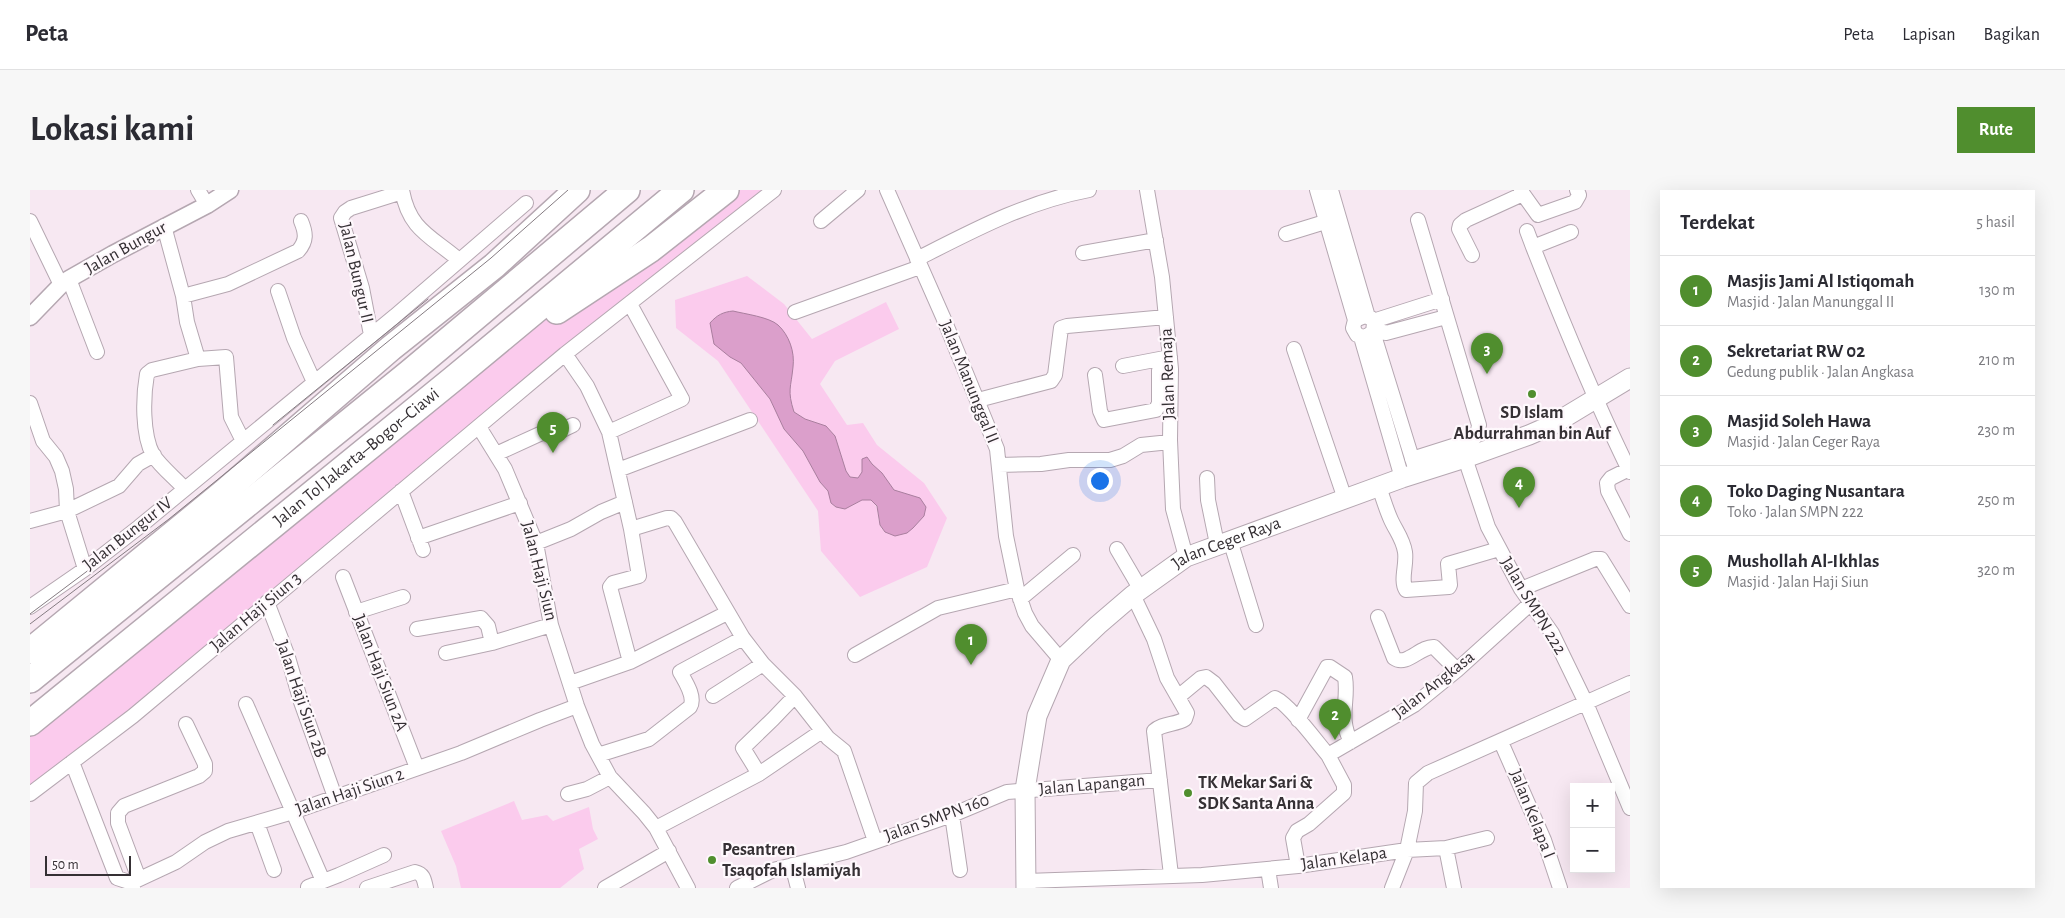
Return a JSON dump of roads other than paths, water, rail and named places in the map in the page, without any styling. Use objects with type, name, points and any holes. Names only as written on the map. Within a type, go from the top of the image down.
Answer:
[{"type":"highway","points":[[30,651],[223,493],[391,348],[494,266],[577,190]]},
{"type":"highway","name":"Jalan Tol Jakarta–Bogor–Ciawi","points":[[30,680],[409,373],[627,190]]},
{"type":"highway","name":"Jalan Tol Jakarta–Bogor–Ciawi","points":[[30,723],[454,379],[682,190]]},
{"type":"highway","points":[[454,379],[650,249],[726,190]]},
{"type":"main road","name":"Jalan Ceger Raya","points":[[1026,885],[1025,790],[1037,716],[1046,692],[1061,660],[1137,593],[1186,557],[1379,487],[1410,470],[1465,458],[1552,425],[1630,378]]},
{"type":"street","points":[[198,190],[206,205]]},
{"type":"street","name":"Jalan Bungur","points":[[30,317],[65,282],[112,254],[206,205],[230,190]]},
{"type":"street","points":[[479,427],[565,354],[774,190]]},
{"type":"street","points":[[821,221],[858,190]]},
{"type":"street","name":"Jalan Manunggal II","points":[[887,190],[978,400],[997,449],[1006,536],[1025,613],[1032,626],[1061,660]]},
{"type":"street","points":[[795,312],[919,263],[998,218],[1024,207],[1089,190]]},
{"type":"street","name":"Jalan Remaja","points":[[1147,190],[1156,240],[1171,363],[1170,442],[1173,509],[1186,557]]},
{"type":"street","points":[[1316,190],[1325,222],[1368,326],[1410,470]]},
{"type":"street","points":[[1331,190],[1410,470]]},
{"type":"street","points":[[1472,255],[1459,229],[1460,225],[1466,220],[1522,192],[1538,215],[1575,202],[1579,195],[1577,190]]},
{"type":"street","points":[[402,191],[414,223],[423,233],[459,260]]},
{"type":"street","name":"Jalan Bungur II","points":[[370,335],[362,288],[341,218],[344,212],[351,208],[402,191]]},
{"type":"street","points":[[185,489],[526,203]]},
{"type":"street","points":[[1410,470],[1472,440],[1477,434],[1479,425],[1418,220]]},
{"type":"street","points":[[183,296],[228,284],[298,251],[304,245],[306,238],[301,221]]},
{"type":"street","points":[[30,222],[89,327],[97,352]]},
{"type":"street","points":[[1286,234],[1325,222]]},
{"type":"street","points":[[164,226],[198,359],[226,357],[231,417],[243,441]]},
{"type":"street","points":[[1527,231],[1596,399],[1629,471],[1611,478],[1607,483],[1608,491],[1630,534]]},
{"type":"street","points":[[1533,247],[1571,232]]},
{"type":"street","points":[[1084,253],[1156,240]]},
{"type":"street","points":[[278,291],[294,338],[314,382]]},
{"type":"street","points":[[1368,326],[1442,300]]},
{"type":"street","points":[[609,432],[682,399],[630,304]]},
{"type":"street","points":[[978,400],[1051,381],[1055,375],[1061,328],[1166,317]]},
{"type":"street","points":[[1368,326],[1386,333],[1446,317]]},
{"type":"street","points":[[1294,349],[1345,499]]},
{"type":"street","points":[[565,354],[587,386],[609,432],[631,530],[639,576],[614,583],[610,587],[630,662]]},
{"type":"street","name":"Jalan Bungur IV","points":[[30,607],[85,569],[185,489],[154,456],[147,437],[145,422],[147,374],[152,370],[198,359]]},
{"type":"street","points":[[1123,366],[1171,363]]},
{"type":"street","points":[[1095,375],[1100,410],[1104,420],[1156,410],[1160,403],[1160,370],[1171,363]]},
{"type":"street","points":[[30,403],[43,441],[56,457],[62,471],[66,489],[67,511],[85,569]]},
{"type":"street","points":[[618,470],[750,420]]},
{"type":"street","points":[[496,454],[542,433],[554,434],[573,425]]},
{"type":"street","name":"Jalan Haji Siun","points":[[479,427],[505,469],[536,543],[551,625],[577,706],[598,755],[610,777],[656,828],[688,888]]},
{"type":"street","name":"Jalan Haji Siun 3","points":[[30,794],[133,716],[267,602],[479,427]]},
{"type":"street","points":[[998,465],[1041,464],[1069,460],[1110,460],[1123,456],[1141,445],[1170,442]]},
{"type":"street","points":[[30,521],[67,511],[119,486],[138,464],[154,456]]},
{"type":"street","name":"Jalan SMPN 222","points":[[1465,458],[1488,527],[1530,604],[1552,633],[1586,703],[1630,808]]},
{"type":"street","points":[[1207,478],[1208,500],[1256,625]]},
{"type":"street","points":[[1379,487],[1404,549],[1406,564],[1403,583],[1406,590],[1449,587],[1448,564],[1499,549]]},
{"type":"street","points":[[401,491],[421,544],[520,503]]},
{"type":"street","points":[[536,543],[571,529],[601,512],[625,502]]},
{"type":"street","points":[[631,530],[667,518],[671,518],[675,522],[743,638],[763,664],[795,696],[822,731],[844,751],[875,841]]},
{"type":"street","points":[[1117,550],[1137,593],[1167,678],[1187,713],[1185,719],[1159,727],[1154,731],[1171,875]]},
{"type":"street","points":[[855,655],[938,608],[1019,594],[1073,555]]},
{"type":"street","points":[[1521,589],[1595,559],[1601,559],[1630,606]]},
{"type":"street","name":"Jalan Haji Siun 2A","points":[[343,577],[417,768]]},
{"type":"street","points":[[356,612],[403,597]]},
{"type":"street","name":"Jalan Haji Siun 2B","points":[[267,602],[287,654],[301,702],[335,797]]},
{"type":"street","name":"Jalan Angkasa","points":[[1328,755],[1414,705],[1457,670],[1530,604]]},
{"type":"street","points":[[570,682],[630,662],[727,613]]},
{"type":"street","points":[[1378,617],[1394,658],[1404,661],[1427,648],[1434,647],[1457,670]]},
{"type":"street","points":[[417,629],[482,618],[488,626],[492,643]]},
{"type":"street","points":[[446,653],[492,643],[551,625]]},
{"type":"street","points":[[598,755],[649,739],[690,707],[693,701],[690,690],[680,672],[743,638]]},
{"type":"street","points":[[714,696],[763,664]]},
{"type":"street","points":[[1298,720],[1327,667],[1330,667],[1345,677],[1344,718],[1351,742]]},
{"type":"street","points":[[1178,697],[1201,678],[1206,677],[1214,683],[1242,718],[1247,718],[1275,698],[1298,720],[1328,755],[1344,786],[1344,793],[1295,834],[1293,838],[1298,866]]},
{"type":"street","name":"Jalan Kelapa","points":[[1026,885],[1171,875],[1202,875],[1268,869],[1407,850],[1415,811],[1415,790],[1420,778],[1630,683]]},
{"type":"street","points":[[759,774],[743,748],[795,696]]},
{"type":"street","points":[[246,704],[323,880]]},
{"type":"street","name":"Jalan Haji Siun 2","points":[[134,884],[176,862],[205,842],[228,831],[293,812],[461,754],[577,706]]},
{"type":"street","points":[[134,884],[118,824],[118,813],[124,806],[199,776],[205,771],[205,764],[186,724]]},
{"type":"street","points":[[656,828],[759,774],[822,731]]},
{"type":"street","name":"Jalan Kelapa I","points":[[1501,742],[1544,840],[1560,888]]},
{"type":"street","points":[[72,762],[117,878],[134,884]]},
{"type":"street","points":[[568,794],[610,777]]},
{"type":"street","name":"Jalan Lapangan","points":[[1025,790],[1160,780]]},
{"type":"street","name":"Jalan SMPN 160","points":[[737,888],[772,870],[846,852],[952,815],[992,797],[1007,792],[1025,790]]},
{"type":"street","points":[[952,815],[960,870]]},
{"type":"street","points":[[256,823],[274,870]]},
{"type":"street","points":[[1392,888],[1407,850],[1446,848],[1487,838]]},
{"type":"street","points":[[1446,848],[1454,888]]},
{"type":"street","points":[[605,888],[669,851]]},
{"type":"street","points":[[308,887],[323,880],[339,876],[384,855]]},
{"type":"street","points":[[792,865],[798,888]]},
{"type":"street","points":[[1268,869],[1271,888]]},
{"type":"street","points":[[367,888],[415,872],[420,873],[424,877],[426,888]]},
{"type":"tram line","points":[[30,624],[169,519],[491,258],[568,190]]},
{"type":"tram line","points":[[273,425],[428,299]]},
{"type":"tram line","points":[[30,614],[118,548]]},
{"type":"place","name":"Masjid Soleh Hawa","points":[[1487,374]]},
{"type":"place","name":"SD Islam Abdurrahman bin Auf","points":[[1532,394]]},
{"type":"place","name":"Mushollah Al-Ikhlas","points":[[553,453]]},
{"type":"place","name":"Toko Daging Nusantara","points":[[1519,508]]},
{"type":"place","name":"Masjis Jami Al Istiqomah","points":[[971,665]]},
{"type":"place","name":"Sekretariat RW 02","points":[[1335,740]]},
{"type":"place","name":"TK Mekar Sari & SDK Santa Anna","points":[[1188,793]]},
{"type":"place","name":"Pesantren Tsaqofah Islamiyah","points":[[712,860]]}]
